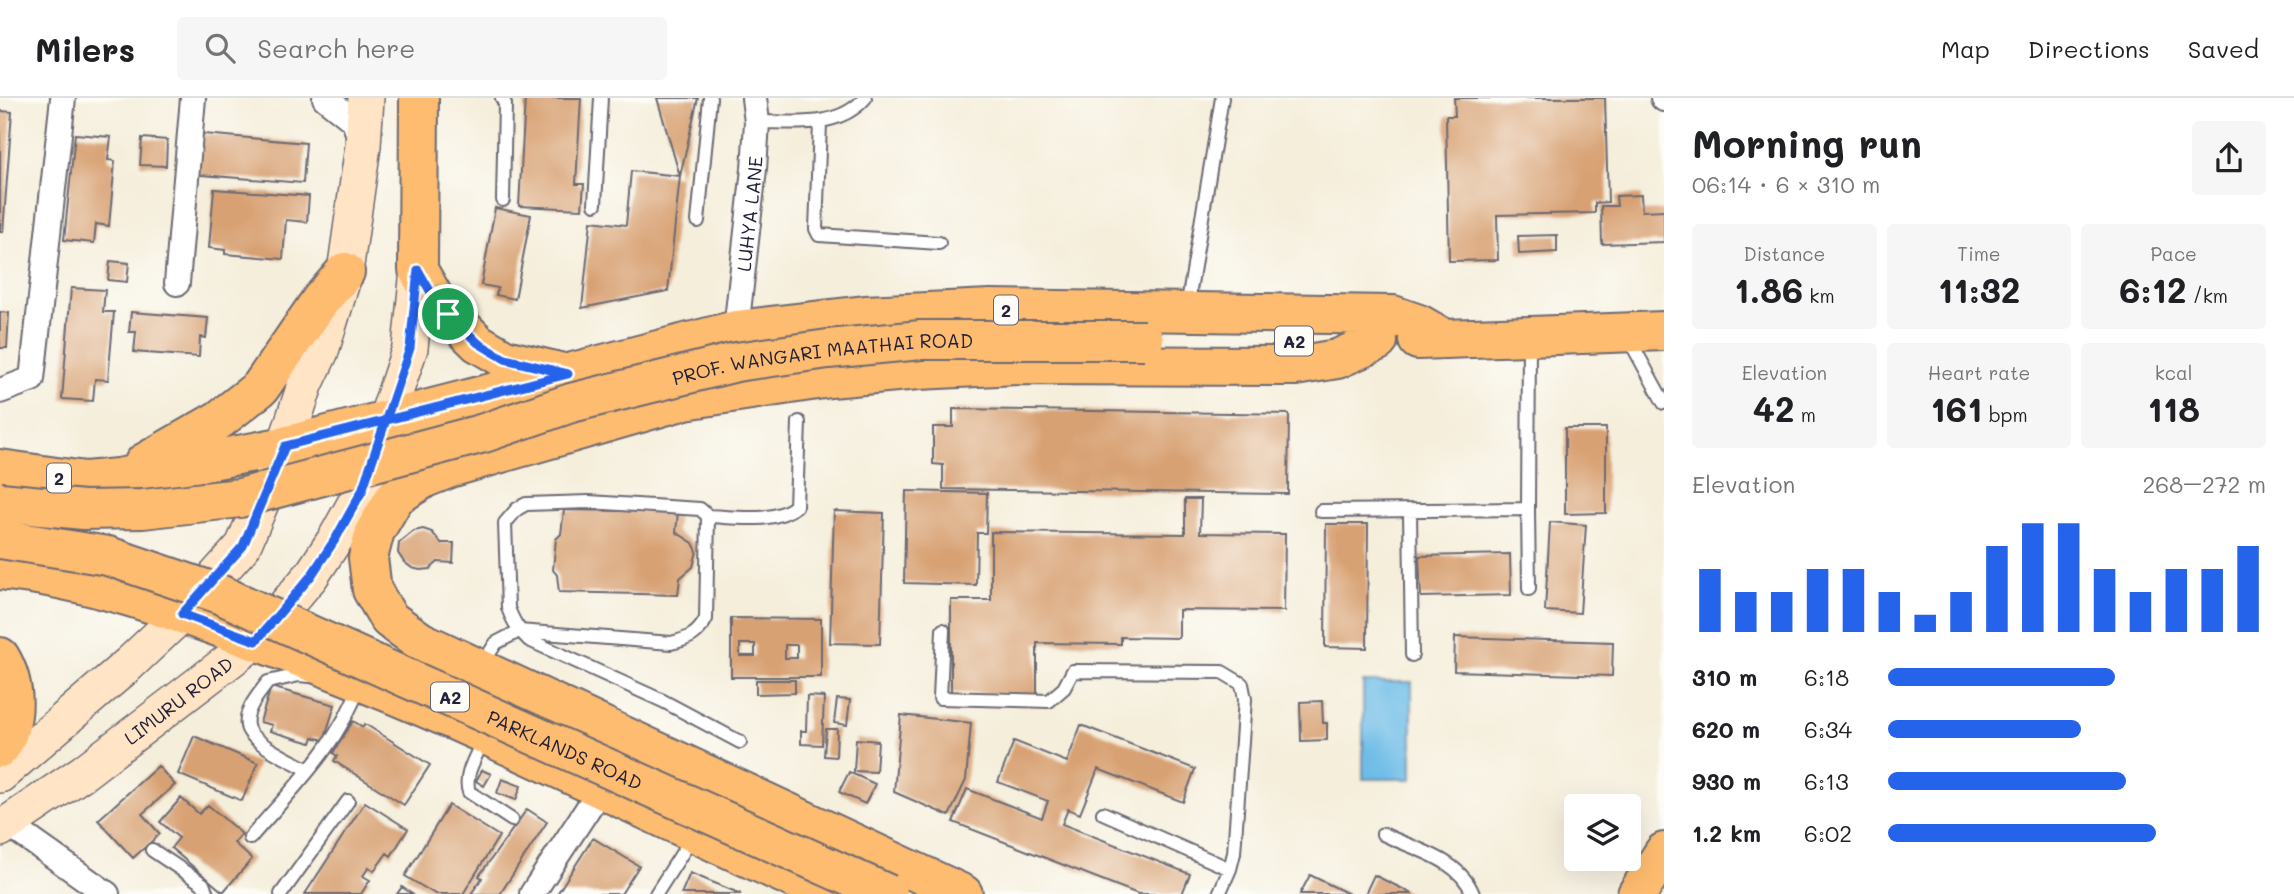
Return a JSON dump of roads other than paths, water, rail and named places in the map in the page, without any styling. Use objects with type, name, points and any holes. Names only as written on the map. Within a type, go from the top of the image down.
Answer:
[{"type":"main road","points":[[0,775],[130,664],[182,614],[243,546],[285,446],[305,385],[321,351],[345,272],[363,146],[366,98]]},
{"type":"main road","name":"LIMURU ROAD","points":[[4,827],[84,772],[256,641],[311,576],[336,538],[362,491],[410,348],[418,270],[419,98]]},
{"type":"main road","points":[[418,270],[437,303],[478,343],[505,359],[568,374]]},
{"type":"main road","points":[[118,478],[219,420],[260,388],[313,311],[345,272]]},
{"type":"main road","name":"2","points":[[0,469],[85,481],[118,478],[285,446],[736,330],[865,315],[990,309],[1393,315],[1419,324],[1445,339]]},
{"type":"main road","name":"PROF. WANGARI MAATHAI ROAD","points":[[0,502],[84,510],[143,509],[240,498],[484,433],[571,403],[749,360],[921,340],[1378,341],[1664,331]]},
{"type":"main road","points":[[963,894],[420,641],[389,619],[372,590],[368,558],[375,531],[395,497],[425,478],[453,467],[685,400],[830,377],[919,370],[1017,365],[1295,366],[1337,359],[1378,341]]},
{"type":"main road","name":"PARKLANDS ROAD","points":[[0,539],[108,556],[217,593],[888,894]]},
{"type":"main road","points":[[0,570],[112,591],[256,641],[354,691],[485,735],[829,894]]},
{"type":"main road","points":[[0,657],[14,699],[9,734],[0,748]]},
{"type":"main road","points":[[1637,894],[1664,852]]},
{"type":"street","points":[[0,391],[32,379],[63,98]]},
{"type":"street","points":[[177,283],[193,98]]},
{"type":"street","points":[[326,98],[354,121],[363,146]]},
{"type":"street","name":"LUHYA LANE","points":[[736,330],[754,169],[756,110]]},
{"type":"street","points":[[532,894],[600,790]]},
{"type":"street","points":[[4,827],[95,891]]},
{"type":"lane","points":[[502,98],[505,104],[503,200]]},
{"type":"lane","points":[[595,204],[601,98]]},
{"type":"lane","points":[[698,221],[710,98]]},
{"type":"lane","points":[[756,110],[820,123],[856,109],[865,98]]},
{"type":"lane","points":[[1187,311],[1222,98]]},
{"type":"lane","points":[[820,123],[816,229],[819,235],[939,243]]},
{"type":"lane","points":[[1625,332],[1664,403]]},
{"type":"lane","points":[[1529,337],[1529,589]]},
{"type":"lane","points":[[740,742],[663,701],[537,644],[519,631],[508,608],[505,523],[517,509],[526,504],[589,502],[700,509],[708,516],[775,517],[787,514],[796,506],[799,422]]},
{"type":"lane","points":[[1321,511],[1528,509]]},
{"type":"lane","points":[[1410,511],[1412,655]]},
{"type":"lane","points":[[479,668],[496,643],[519,631],[671,643],[687,639],[700,630],[706,619],[708,516]]},
{"type":"lane","points":[[943,630],[940,698],[1049,701],[1059,695],[1073,671],[1222,672],[1242,684],[1245,699],[1234,853],[1219,894]]},
{"type":"lane","points":[[309,770],[252,738],[246,728],[247,717],[252,704],[268,682],[299,675],[321,680]]},
{"type":"lane","points":[[250,838],[324,752],[354,691]]},
{"type":"lane","points":[[485,735],[468,776],[469,792],[512,820]]},
{"type":"lane","points":[[281,894],[348,801]]},
{"type":"lane","points":[[1102,813],[1230,869]]},
{"type":"lane","points":[[656,894],[695,833]]},
{"type":"lane","points":[[1383,834],[1444,861],[1463,876],[1473,894]]},
{"type":"lane","points":[[152,850],[203,884],[207,894]]},
{"type":"water","points":[[1363,682],[1412,682],[1412,779],[1363,779]]}]
